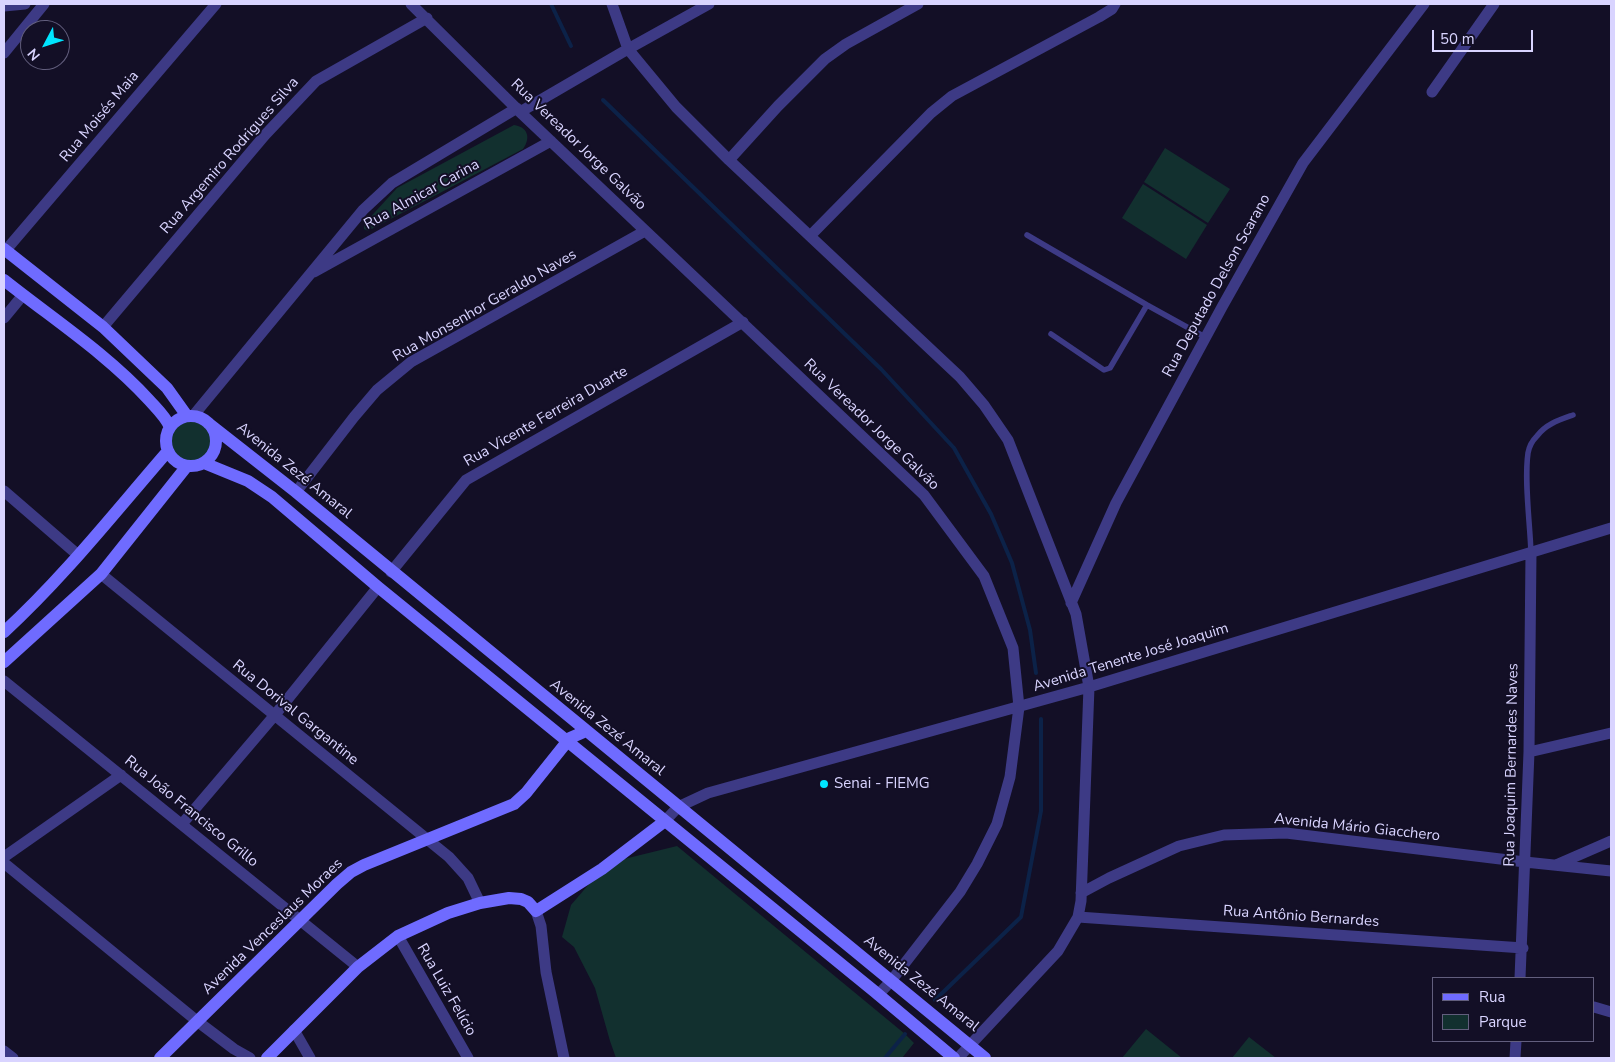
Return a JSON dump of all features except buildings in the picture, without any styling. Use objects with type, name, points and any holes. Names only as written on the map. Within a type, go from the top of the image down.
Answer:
[{"type":"main road","points":[[5,250],[104,326],[167,388],[190,416],[178,420],[170,427],[166,438],[168,451],[172,458],[187,466],[196,466],[204,463],[231,473],[272,497],[378,587],[956,1058]]},
{"type":"main road","points":[[4,280],[83,341],[139,388],[166,419],[170,427]]},
{"type":"main road","name":"Avenida Zezé Amaral","points":[[190,416],[201,418],[208,423],[296,492],[391,572],[986,1058]]},
{"type":"main road","name":"Avenida Zezé Amaral","points":[[204,463],[211,457],[216,439],[214,430],[208,423]]},
{"type":"main road","points":[[4,632],[78,555],[168,451]]},
{"type":"main road","points":[[4,662],[101,574],[187,466]]},
{"type":"main road","points":[[566,741],[586,731]]},
{"type":"main road","name":"Avenida Venceslaus Moraes","points":[[160,1058],[351,872],[364,864],[514,804],[526,793],[566,741]]},
{"type":"main road","points":[[267,1058],[358,967],[398,936],[448,913],[480,903],[510,898],[520,899],[528,902],[536,911],[602,870],[664,821]]},
{"type":"street","points":[[4,6],[26,4]]},
{"type":"street","points":[[4,53],[44,4]]},
{"type":"street","name":"Rua Moisés Maia","points":[[5,250],[216,4]]},
{"type":"street","name":"Rua Vereador Jorge Galvão","points":[[411,4],[518,110],[924,495],[984,576],[1013,648],[1019,707],[1010,777],[997,824],[978,864],[960,892],[891,981],[878,994]]},
{"type":"street","points":[[612,4],[628,48],[676,107],[729,160],[960,377],[984,405],[1008,440],[1076,614],[1089,688],[1081,893],[1078,917],[1058,951],[956,1058]]},
{"type":"street","name":"Rua Almicar Carina","points":[[190,416],[363,210],[392,183],[518,110],[709,4]]},
{"type":"street","points":[[729,160],[784,99],[825,60],[846,44],[918,4]]},
{"type":"street","points":[[810,236],[931,113],[952,96],[1099,17],[1112,9],[1115,4]]},
{"type":"street","name":"Rua Deputado Delson Scarano","points":[[1071,603],[1116,503],[1205,337],[1303,163],[1424,4]]},
{"type":"street","points":[[1432,92],[1494,4]]},
{"type":"street","name":"Rua Argemiro Rodrigues Silva","points":[[104,326],[265,135],[291,105],[316,81],[427,18]]},
{"type":"street","name":"Rua Almicar Carina","points":[[308,275],[551,141]]},
{"type":"street","name":"Rua Monsenhor Geraldo Naves","points":[[296,492],[377,390],[411,362],[645,230]]},
{"type":"street","points":[[4,318],[23,295]]},
{"type":"street","name":"Rua Vicente Ferreira Duarte","points":[[391,572],[466,480],[743,322]]},
{"type":"street","points":[[4,491],[78,555]]},
{"type":"street","name":"Avenida Tenente José Joaquim","points":[[664,821],[678,807],[708,793],[1089,688],[1611,528]]},
{"type":"street","name":"Rua Joaquim Bernardes Naves","points":[[1520,977],[1523,948],[1529,752],[1531,553]]},
{"type":"street","name":"Rua Dorival Gargantine","points":[[101,574],[448,856],[468,878],[480,903]]},
{"type":"street","points":[[182,824],[274,716],[378,587]]},
{"type":"street","name":"Rua João Francisco Grillo","points":[[4,681],[358,967]]},
{"type":"street","points":[[1529,752],[1611,733]]},
{"type":"street","points":[[4,856],[121,775]]},
{"type":"street","name":"Avenida Mário Giacchero","points":[[1081,893],[1179,846],[1224,835],[1286,833],[1555,866],[1611,871]]},
{"type":"street","points":[[1555,866],[1611,840]]},
{"type":"street","points":[[4,863],[198,1021],[234,1049],[250,1058]]},
{"type":"street","points":[[536,911],[542,926],[546,972],[564,1058]]},
{"type":"street","name":"Rua Antônio Bernardes","points":[[1078,917],[1523,948]]},
{"type":"street","name":"Rua Luiz Felício","points":[[398,936],[468,1058]]},
{"type":"street","points":[[1595,1007],[1611,1012]]},
{"type":"street","points":[[294,1030],[310,1058]]},
{"type":"street","points":[[1515,1058],[1516,1042]]},
{"type":"street","points":[[4,1051],[13,1058]]},
{"type":"lane","points":[[1027,235],[1205,337]]},
{"type":"lane","points":[[1051,334],[1104,370],[1110,368],[1147,305]]},
{"type":"lane","points":[[1531,553],[1527,483],[1528,451],[1543,429],[1553,422],[1573,415]]},
{"type":"green space","points":[[514,125],[522,128],[527,134],[527,141],[523,149],[368,231],[364,229],[364,224],[397,188]]},
{"type":"green space","points":[[1165,148],[1230,189],[1208,223],[1144,182]]},
{"type":"green space","points":[[1143,184],[1207,225],[1186,259],[1122,218]]},
{"type":"green space","points":[[186,419],[194,419],[206,425],[212,441],[206,457],[194,463],[186,463],[174,457],[168,445],[168,437],[174,425]]},
{"type":"green space","points":[[677,846],[905,1034],[914,1043],[902,1058],[616,1058],[595,988],[574,947],[562,937],[571,905],[589,884],[620,860]]},
{"type":"green space","points":[[1146,1029],[1182,1058],[1122,1058]]},
{"type":"green space","points":[[1249,1037],[1276,1058],[1232,1058]]},
{"type":"waterway","points":[[551,4],[571,46]]},
{"type":"waterway","points":[[603,100],[881,369],[954,448],[991,514],[1012,563],[1030,630],[1036,673]]},
{"type":"waterway","points":[[935,1000],[1021,917],[1041,811],[1041,719]]},
{"type":"waterway","points":[[885,1058],[905,1034]]},
{"type":"place","name":"Senai - FIEMG","points":[[824,784]]}]
